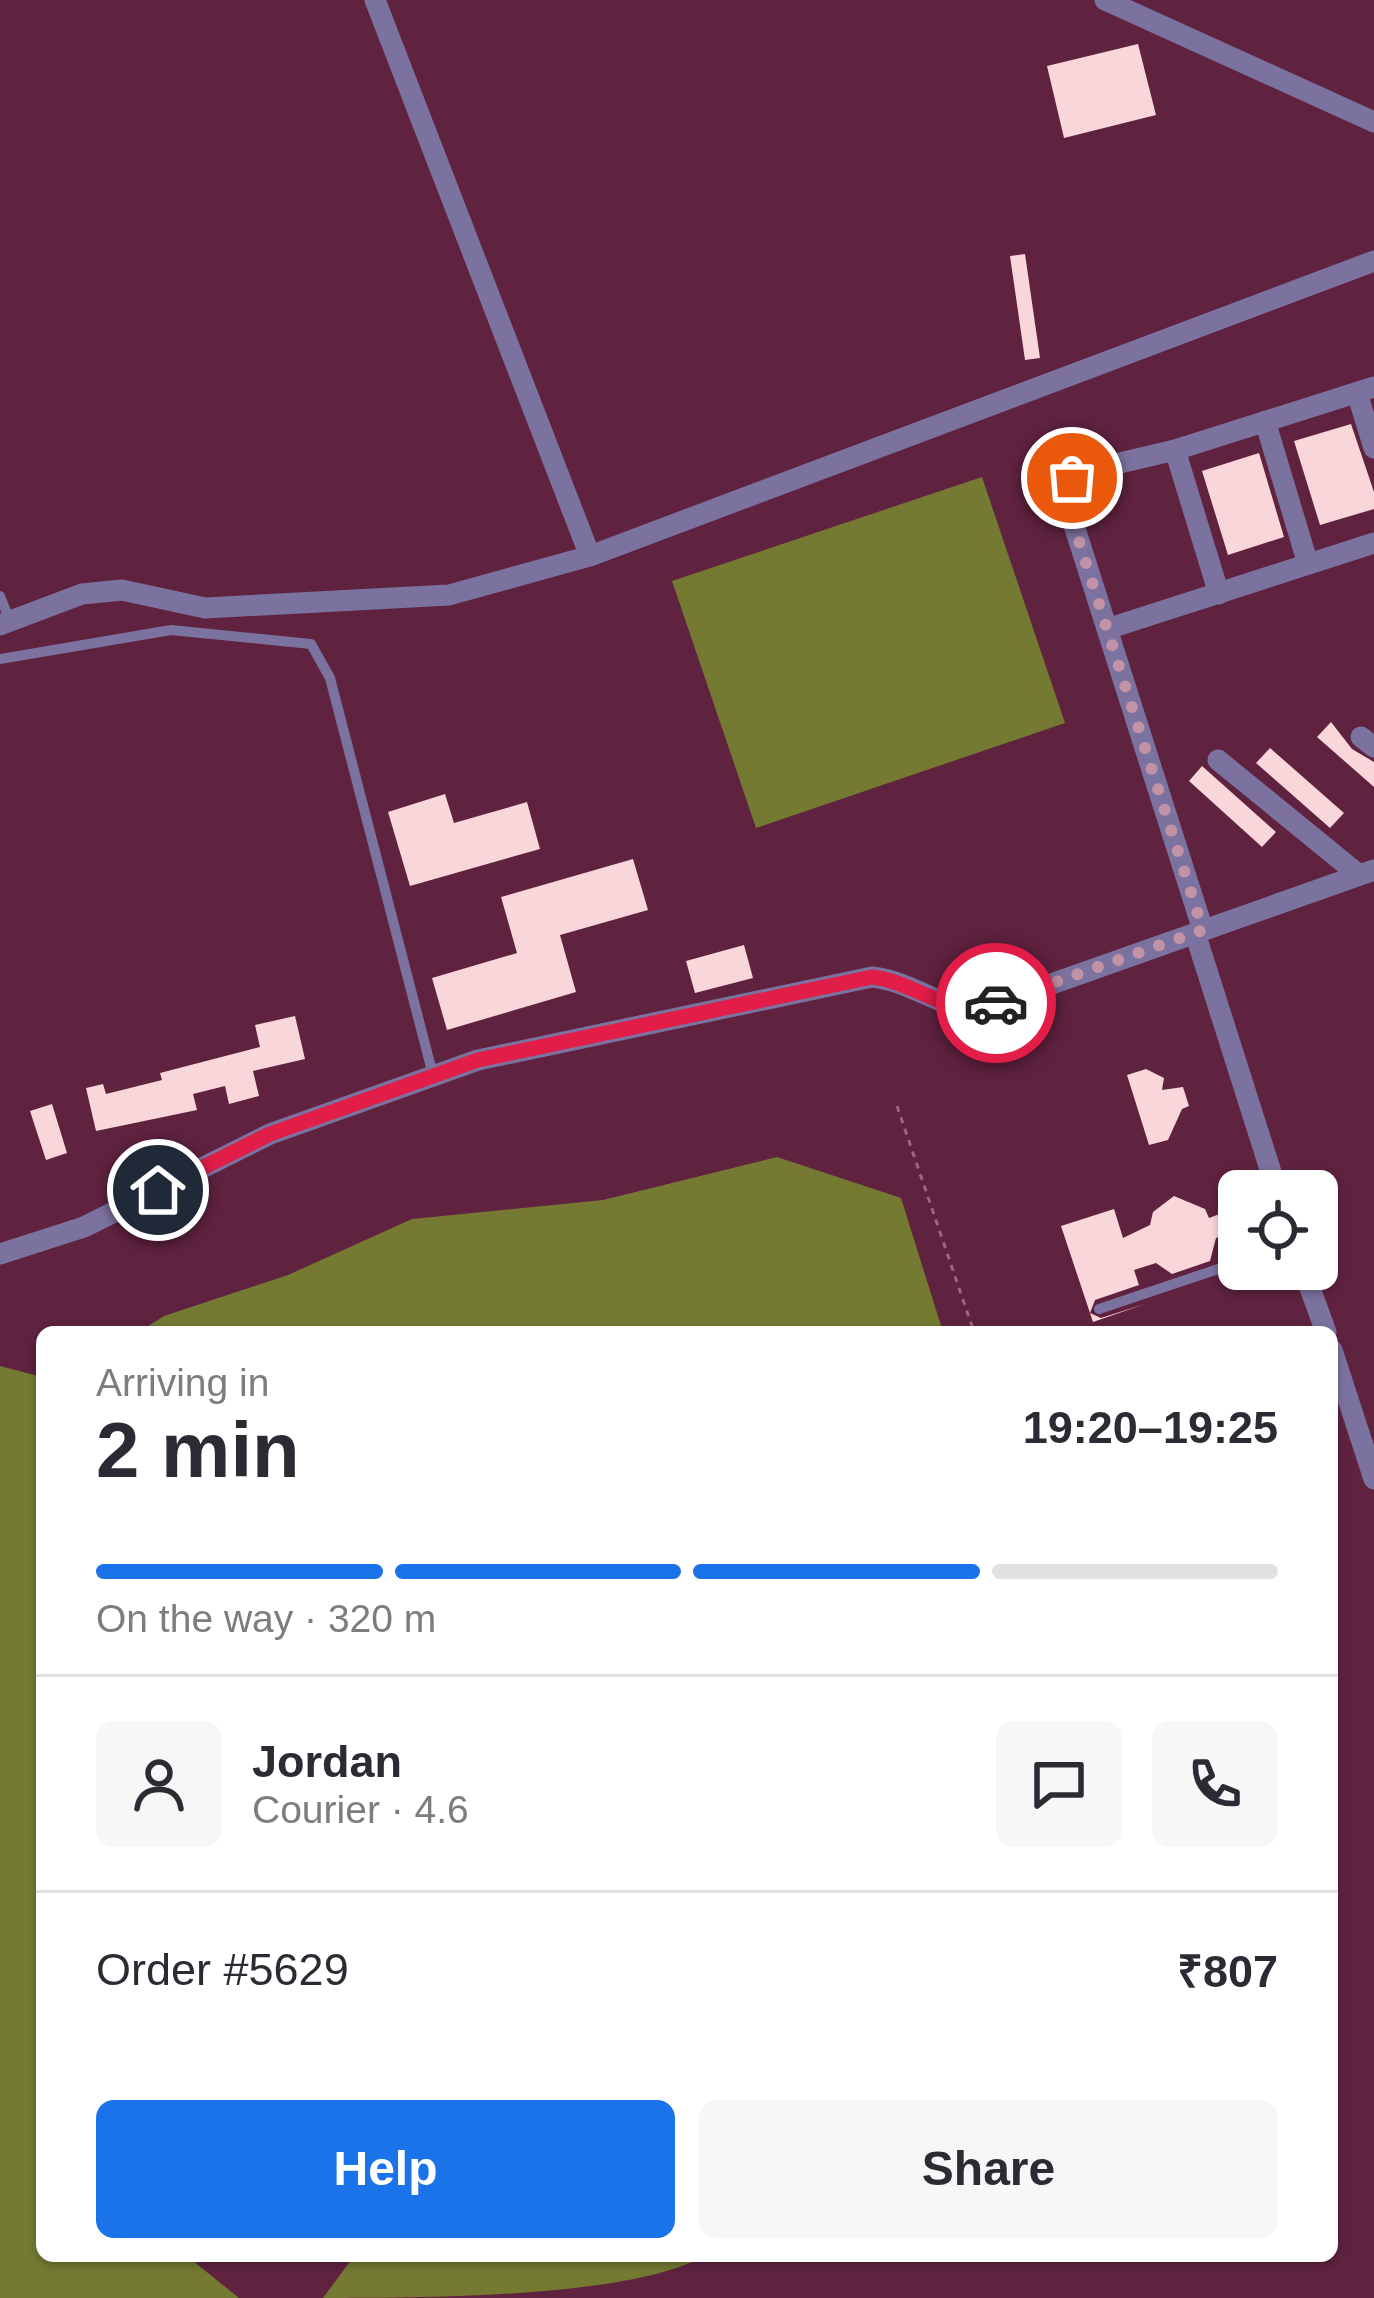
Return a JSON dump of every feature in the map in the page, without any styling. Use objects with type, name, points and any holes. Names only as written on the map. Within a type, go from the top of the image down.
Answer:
[{"type":"street","points":[[374,0],[590,556]]},
{"type":"street","points":[[1105,0],[1374,122]]},
{"type":"street","points":[[5,623],[82,594],[122,590],[205,608],[449,595],[590,556],[1374,261]]},
{"type":"street","points":[[1271,1170],[1064,494],[1066,484],[1086,471],[1175,450],[1365,390],[1374,448]]},
{"type":"street","points":[[1265,421],[1308,564]]},
{"type":"street","points":[[1175,450],[1219,594]]},
{"type":"street","points":[[1107,629],[1374,543]]},
{"type":"street","points":[[1218,760],[1367,872]]},
{"type":"street","points":[[0,1254],[83,1227],[270,1134],[478,1060],[872,977],[897,980],[953,1008],[976,1011],[1367,872]]},
{"type":"street","points":[[1311,1290],[1324,1326]]},
{"type":"street","points":[[1338,1362],[1365,1418],[1374,1479]]},
{"type":"lane","points":[[0,596],[5,623]]},
{"type":"lane","points":[[0,659],[171,630],[310,644],[330,678],[433,1076]]},
{"type":"lane","points":[[1099,1310],[1218,1269]]},
{"type":"path","points":[[897,1106],[972,1326]]},
{"type":"shaded area","points":[[982,477],[1065,723],[756,828],[672,581]]},
{"type":"shaded area","points":[[777,1157],[901,1198],[941,1326],[148,1326],[164,1316],[288,1275],[412,1219],[603,1200]]},
{"type":"shaded area","points":[[0,1366],[36,1375],[36,2262],[194,2262],[239,2298],[0,2298]]},
{"type":"shaded area","points":[[350,2262],[690,2262],[577,2288],[468,2296],[323,2298]]},
{"type":"building","points":[[1138,44],[1156,115],[1064,138],[1047,66]]},
{"type":"building","points":[[1025,254],[1040,358],[1025,360],[1010,256]]},
{"type":"building","points":[[1351,424],[1374,492],[1374,509],[1320,525],[1294,441]]},
{"type":"building","points":[[1259,453],[1284,537],[1228,555],[1202,471]]},
{"type":"building","points":[[1331,722],[1352,749],[1374,762],[1374,787],[1317,737]]},
{"type":"building","points":[[1270,748],[1344,813],[1330,828],[1256,763]]},
{"type":"building","points":[[1202,766],[1276,832],[1262,847],[1189,781]]},
{"type":"building","points":[[445,794],[454,823],[527,802],[540,849],[410,886],[388,812]]},
{"type":"building","points":[[633,859],[648,910],[560,935],[576,992],[447,1030],[432,978],[517,953],[501,897]]},
{"type":"building","points":[[744,945],[753,978],[695,993],[686,961]]},
{"type":"building","points":[[295,1016],[305,1059],[253,1071],[259,1096],[229,1104],[225,1086],[193,1094],[197,1110],[96,1131],[86,1088],[103,1084],[106,1094],[162,1080],[160,1073],[260,1047],[255,1025]]},
{"type":"building","points":[[1146,1069],[1164,1078],[1162,1090],[1183,1087],[1189,1106],[1182,1109],[1168,1140],[1149,1145],[1127,1075]]},
{"type":"building","points":[[52,1104],[67,1153],[46,1160],[30,1111]]},
{"type":"building","points":[[1174,1196],[1205,1209],[1209,1218],[1218,1215],[1218,1237],[1210,1261],[1172,1274],[1156,1263],[1134,1270],[1139,1285],[1095,1300],[1090,1313],[1061,1226],[1114,1209],[1123,1238],[1150,1225],[1153,1212]]},
{"type":"way so far","points":[[996,1003],[1203,930],[1064,494],[1072,478]]},
{"type":"route","points":[[158,1190],[270,1134],[478,1060],[872,977],[897,980],[953,1008],[976,1011],[996,1003]]}]
